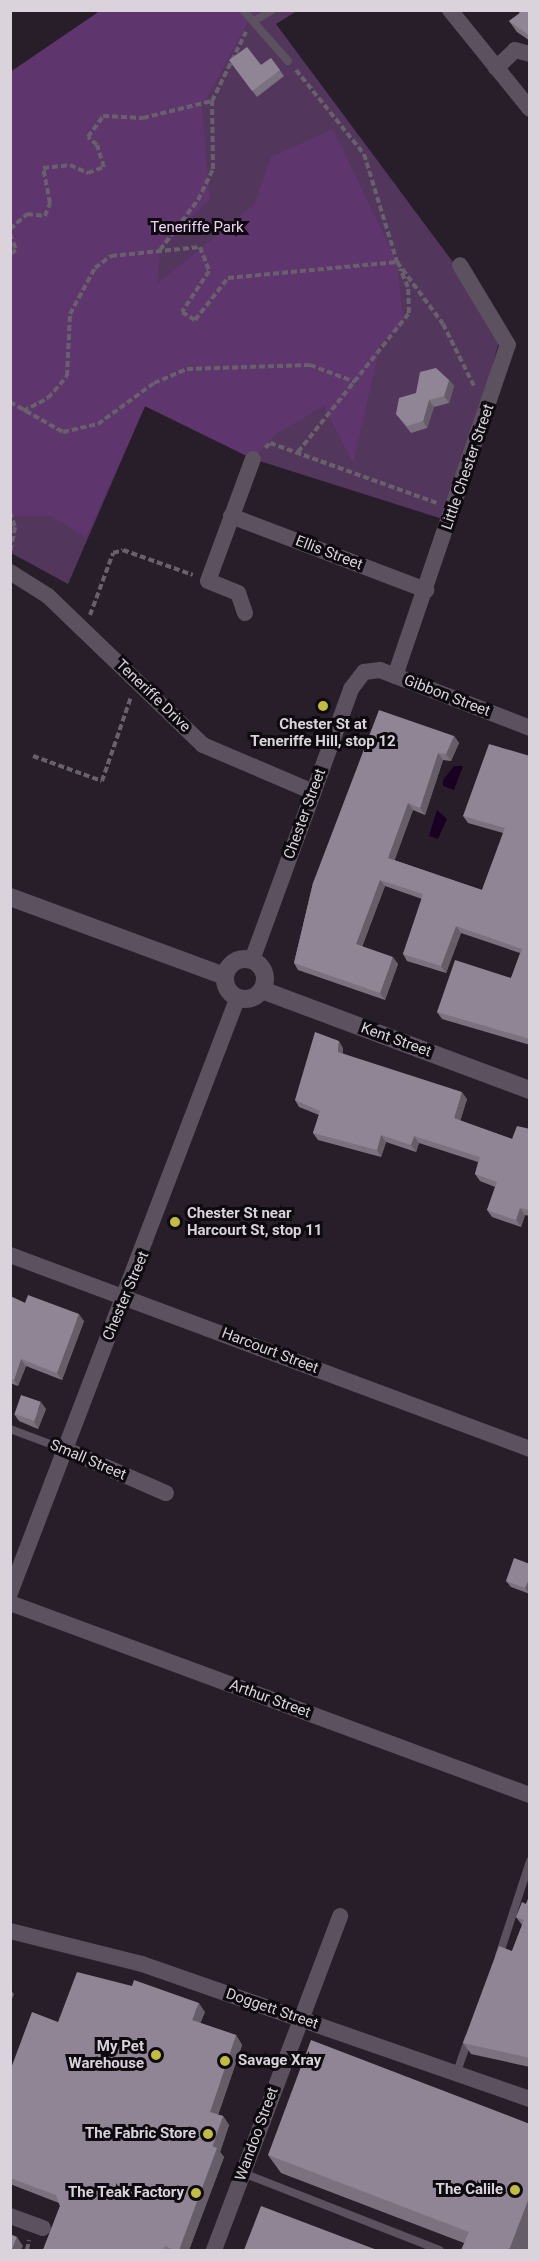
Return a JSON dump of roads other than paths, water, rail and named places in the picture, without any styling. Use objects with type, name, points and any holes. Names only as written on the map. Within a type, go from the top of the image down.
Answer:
[{"type":"street","points":[[450,10],[530,109]]},
{"type":"street","points":[[496,68],[515,50],[530,54]]},
{"type":"street","name":"Little Chester Street","points":[[395,676],[508,345],[460,265]]},
{"type":"street","points":[[245,613],[238,593],[208,581],[253,459]]},
{"type":"street","name":"Ellis Street","points":[[231,516],[426,590]]},
{"type":"street","name":"Teneriffe Drive","points":[[10,572],[48,596],[203,745],[313,792]]},
{"type":"street","name":"Gibbon Street","points":[[364,672],[395,676],[530,728]]},
{"type":"street","name":"Chester Street","points":[[252,960],[351,689],[364,672]]},
{"type":"street","points":[[10,897],[225,976],[238,998],[251,998],[262,990],[264,972],[252,960],[235,962],[225,976]]},
{"type":"street","name":"Kent Street","points":[[262,990],[530,1090]]},
{"type":"street","name":"Chester Street","points":[[10,1593],[128,1298],[238,998]]},
{"type":"street","name":"Harcourt Street","points":[[10,1255],[530,1449]]},
{"type":"street","name":"Small Street","points":[[67,1450],[166,1492]]},
{"type":"street","name":"Arthur Street","points":[[10,1603],[530,1795]]},
{"type":"street","name":"Wandoo Street","points":[[214,2250],[299,2019],[340,1916]]},
{"type":"street","name":"Doggett Street","points":[[10,1931],[142,1964],[530,2099]]},
{"type":"street","points":[[10,2216],[43,2228]]},
{"type":"lane","points":[[243,10],[288,61]]},
{"type":"lane","points":[[254,21],[272,10]]},
{"type":"lane","name":"Small Street","points":[[10,1429],[67,1450]]},
{"type":"lane","points":[[494,1970],[530,1862]]},
{"type":"lane","points":[[457,2072],[475,2023]]},
{"type":"lane","points":[[243,2173],[439,2250]]},
{"type":"place","name":"Chester St at Teneriffe Hill, stop 12","points":[[323,706]]},
{"type":"place","name":"Chester St near Harcourt St, stop 11","points":[[175,1222]]},
{"type":"place","name":"My Pet Warehouse","points":[[156,2055]]},
{"type":"place","name":"Savage Xray","points":[[225,2061]]},
{"type":"place","name":"The Fabric Store","points":[[208,2134]]},
{"type":"place","name":"The Calile","points":[[515,2190]]},
{"type":"place","name":"The Teak Factory","points":[[196,2193]]},
{"type":"park label","name":"Teneriffe Park","points":[[197,228]]}]
